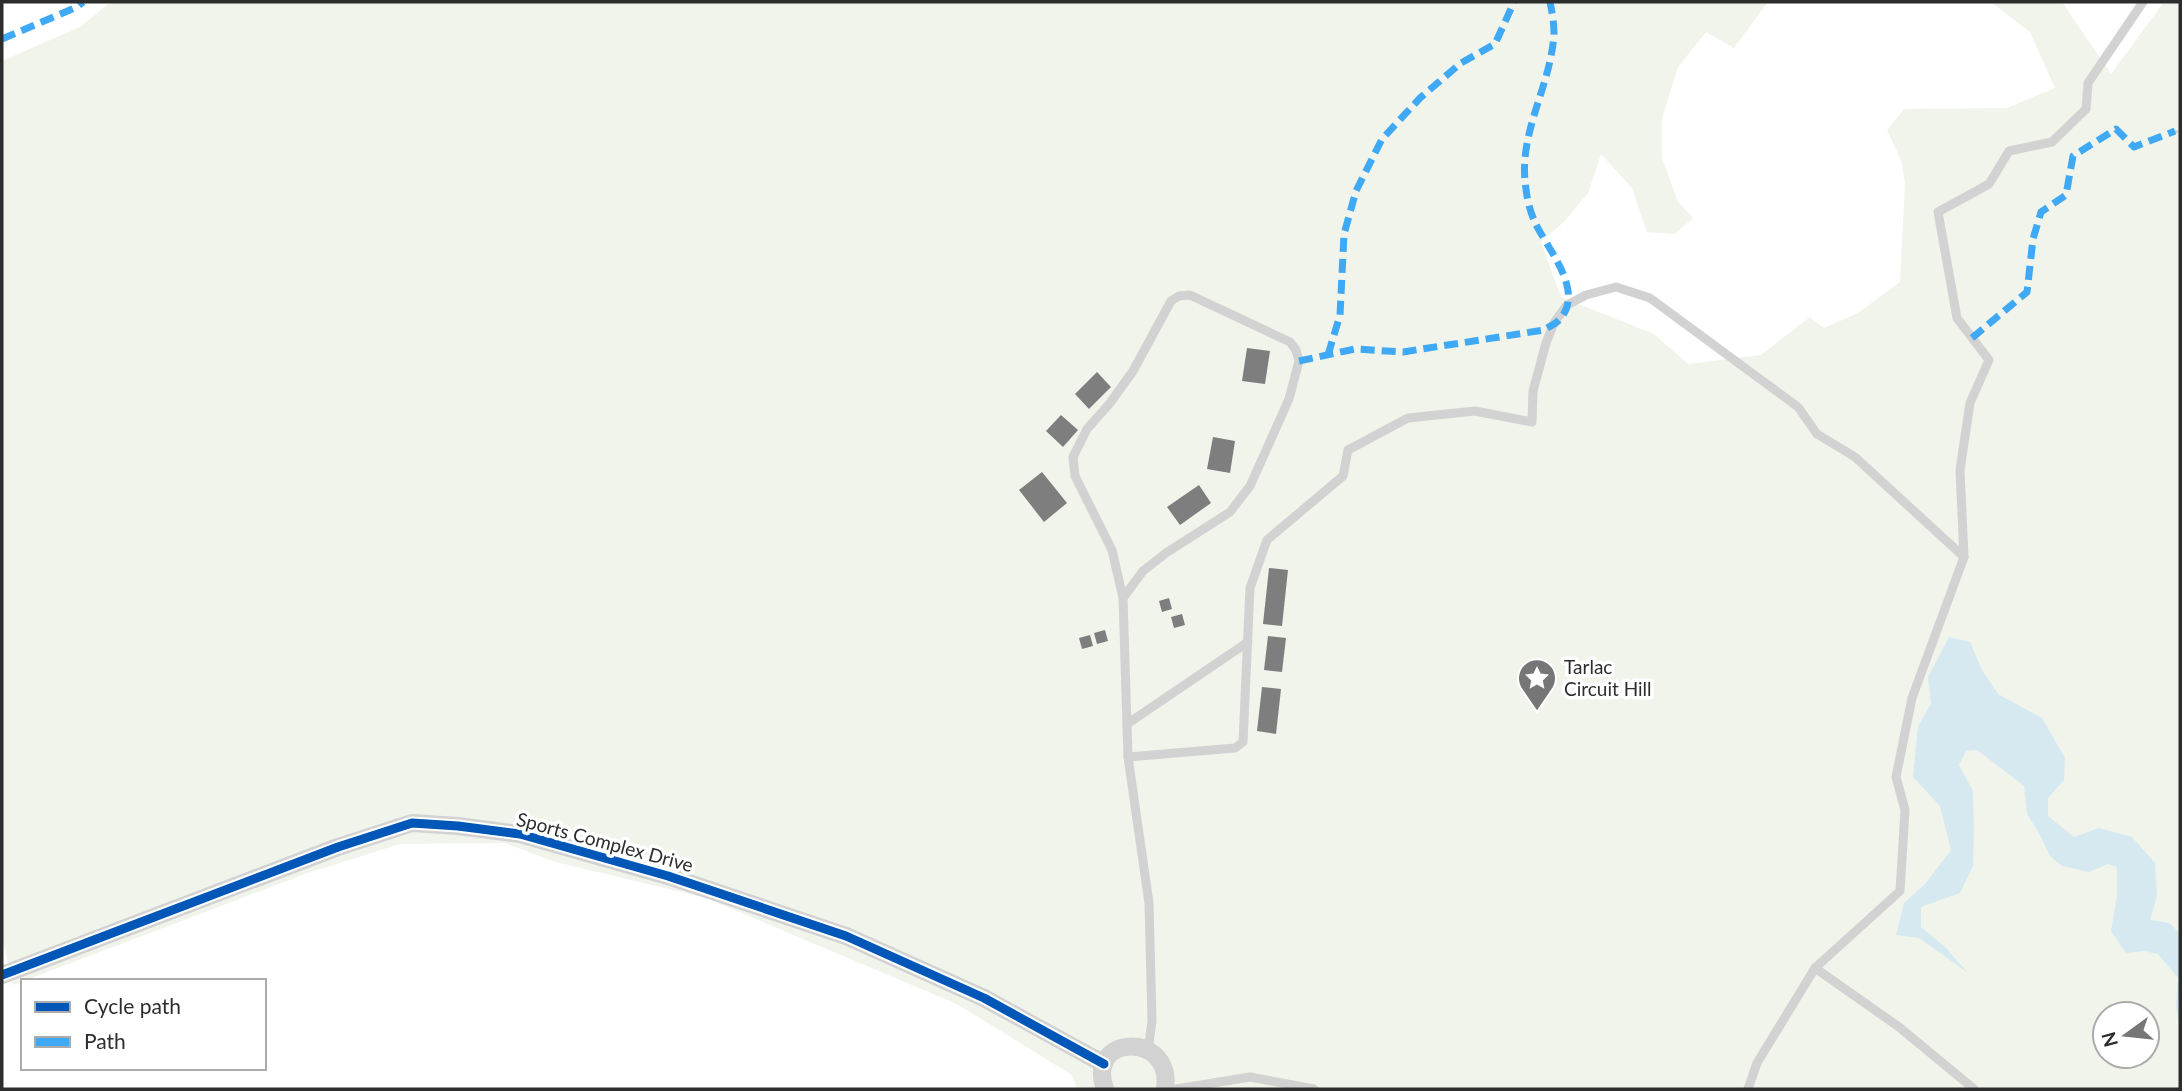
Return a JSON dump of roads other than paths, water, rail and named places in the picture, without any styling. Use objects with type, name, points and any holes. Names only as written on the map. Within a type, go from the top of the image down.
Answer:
[{"type":"street","name":"Sports Complex Drive","points":[[2,975],[351,843],[412,823],[458,826],[520,834],[655,872],[846,936],[984,998],[1104,1064]]},
{"type":"street","points":[[1105,1089],[1102,1078],[1104,1064],[1114,1051],[1122,1047],[1139,1047],[1148,1050],[1161,1063],[1167,1082],[1165,1089]]},
{"type":"lane","points":[[1748,1089],[1757,1063],[1815,968],[1900,891],[1905,810],[1896,777],[1912,698],[1964,557],[1960,470],[1970,403],[1989,360],[1957,318],[1938,212],[1989,184],[2009,151],[2052,142],[2086,109],[2088,83],[2143,2]]},
{"type":"lane","points":[[1128,757],[1235,748],[1241,744],[1250,588],[1267,540],[1343,476],[1348,450],[1408,418],[1475,411],[1532,422],[1533,391],[1554,323],[1567,305],[1586,295],[1616,287],[1650,298],[1798,407],[1817,435],[1855,457],[1964,557]]},
{"type":"lane","points":[[1123,598],[1143,572],[1158,559],[1230,512],[1250,486],[1289,399],[1299,362],[1296,350],[1290,342],[1190,295],[1179,296],[1171,301],[1133,371],[1087,429],[1073,457],[1075,476],[1112,550],[1123,598],[1128,757],[1149,903],[1152,1021],[1148,1050]]},
{"type":"lane","points":[[1127,724],[1248,642]]},
{"type":"lane","points":[[1815,968],[1899,1027],[1974,1089]]},
{"type":"lane","points":[[1176,1089],[1250,1077],[1314,1089]]},
{"type":"place","name":"Tarlac Circuit Hill","points":[[1537,712]]}]
